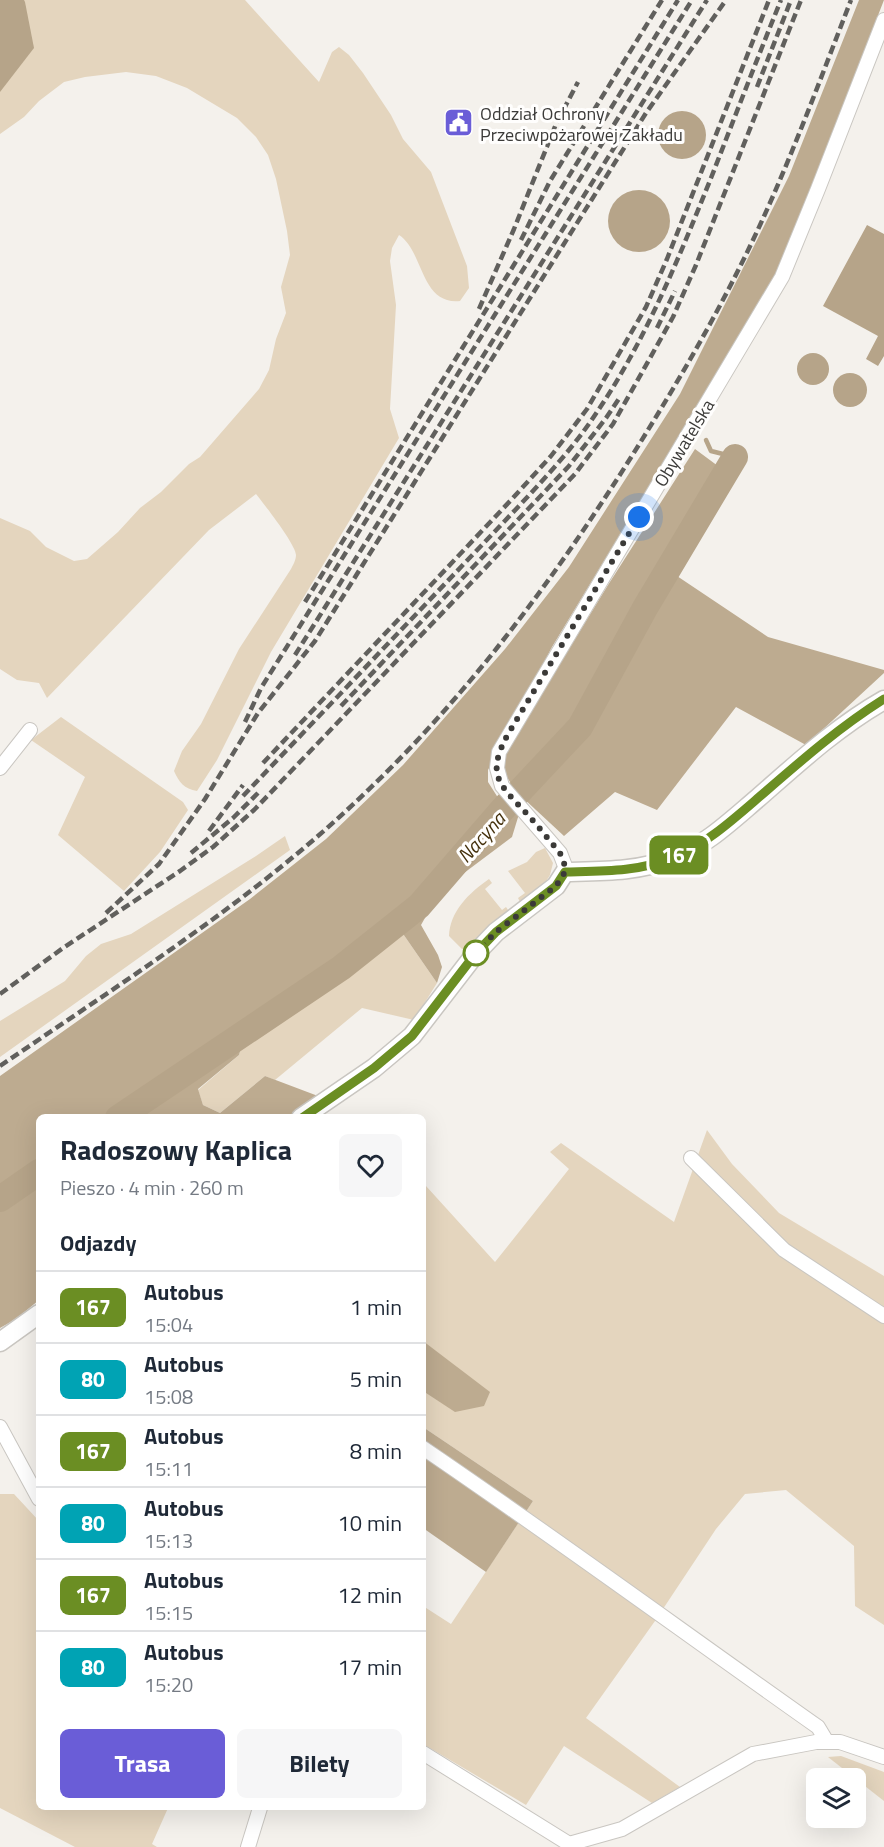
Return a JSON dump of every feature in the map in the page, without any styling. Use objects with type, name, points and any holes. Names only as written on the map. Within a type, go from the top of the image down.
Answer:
[{"type":"street","name":"Obywatelska","points":[[565,872],[560,853],[507,793],[498,777],[497,757],[782,278],[884,20]]},
{"type":"street","points":[[308,1114],[374,1068],[412,1036],[476,953],[496,932],[556,886],[565,872],[622,871],[681,855],[732,820],[825,741],[884,699]]},
{"type":"street","points":[[0,768],[30,730]]},
{"type":"street","points":[[691,1158],[784,1250],[884,1316]]},
{"type":"street","points":[[0,1342],[36,1316]]},
{"type":"street","points":[[0,1427],[36,1493]]},
{"type":"street","points":[[426,1450],[518,1512],[818,1727],[827,1742]]},
{"type":"street","points":[[426,1755],[572,1845],[622,1829],[753,1754],[778,1748],[840,1742],[884,1757]]},
{"type":"street","points":[[248,1847],[259,1810]]},
{"type":"shaded area","points":[[0,0],[245,0],[319,82],[332,52],[339,47],[349,55],[363,73],[391,115],[403,139],[431,172],[467,266],[469,288],[460,301],[447,300],[437,295],[430,286],[407,243],[399,235],[392,248],[390,261],[396,305],[390,409],[399,438],[271,652],[217,760],[197,791],[182,784],[174,771],[182,751],[201,724],[239,649],[294,562],[295,550],[279,524],[256,494],[209,530],[47,698],[39,683],[17,680],[0,669],[0,518],[30,531],[46,547],[74,561],[87,559],[118,532],[140,508],[200,457],[259,389],[269,370],[276,339],[286,313],[281,287],[290,255],[276,179],[268,155],[256,137],[237,118],[187,88],[156,76],[126,72],[64,82],[39,101],[24,117],[0,134]]},
{"type":"shaded area","points":[[0,0],[24,0],[34,48],[0,92]]},
{"type":"shaded area","points":[[859,0],[884,0],[782,262],[754,313],[552,647],[488,770],[488,782],[502,804],[417,903],[116,1114],[36,1114],[36,1169],[0,1193],[0,1076],[250,899],[326,839],[403,765],[505,649],[569,567],[680,394],[789,176]]},
{"type":"shaded area","points":[[677,111],[687,111],[699,118],[706,130],[706,140],[699,152],[687,159],[677,159],[662,148],[658,140],[658,130],[669,115]]},
{"type":"shaded area","points":[[633,190],[645,190],[661,199],[668,209],[670,221],[668,233],[661,243],[645,252],[633,252],[622,247],[613,238],[608,227],[608,215],[613,204],[622,195]]},
{"type":"shaded area","points":[[867,225],[884,234],[884,356],[878,366],[866,359],[878,336],[823,306]]},
{"type":"shaded area","points":[[813,353],[824,358],[829,369],[824,380],[813,385],[802,380],[797,369],[802,358]]},
{"type":"shaded area","points":[[850,373],[862,378],[867,390],[862,402],[850,407],[838,402],[833,390],[838,378]]},
{"type":"shaded area","points":[[695,449],[722,469],[621,631],[577,722],[515,789],[506,776],[501,760],[608,585]]},
{"type":"shaded area","points":[[671,572],[768,637],[884,670],[884,673],[806,745],[736,707],[657,810],[615,792],[564,836],[522,797],[583,729],[646,611]]},
{"type":"shaded area","points":[[61,717],[183,802],[188,810],[160,852],[124,891],[58,835],[85,777],[31,740]]},
{"type":"shaded area","points":[[511,807],[519,814],[512,837],[464,873],[430,909],[421,925],[442,967],[437,983],[399,928],[420,908]]},
{"type":"shaded area","points":[[285,836],[290,850],[0,1057],[0,1021],[65,981],[86,956],[101,944],[131,934]]},
{"type":"shaded area","points":[[545,848],[553,863],[550,875],[540,891],[537,888],[520,902],[518,898],[525,893],[508,871],[527,862],[536,852]]},
{"type":"shaded area","points":[[489,879],[492,883],[485,889],[502,910],[506,907],[510,913],[470,948],[462,949],[449,936],[453,919],[462,903]]},
{"type":"shaded area","points":[[399,928],[437,983],[414,1020],[362,1008],[275,1080],[265,1076],[220,1113],[203,1105],[198,1090],[239,1055],[243,1041],[340,977]]},
{"type":"shaded area","points":[[243,1041],[239,1055],[198,1089],[203,1105],[220,1113],[265,1076],[318,1096],[292,1114],[134,1114]]},
{"type":"shaded area","points":[[707,1130],[732,1164],[779,1213],[884,1276],[884,1625],[855,1606],[854,1546],[786,1490],[745,1494],[716,1529],[655,1621],[586,1718],[680,1787],[652,1803],[564,1746],[526,1805],[426,1746],[426,1608],[451,1624],[533,1501],[426,1429],[426,1186],[495,1262],[569,1169],[550,1152],[561,1143],[674,1222]]},
{"type":"shaded area","points":[[36,1180],[36,1302],[16,1319],[0,1328],[0,1204]]},
{"type":"shaded area","points":[[426,1343],[490,1392],[484,1406],[455,1412],[426,1393]]},
{"type":"shaded area","points":[[426,1429],[533,1501],[486,1572],[426,1530]]},
{"type":"shaded area","points":[[0,1494],[14,1494],[36,1518],[36,1810],[167,1810],[152,1844],[157,1847],[75,1847],[0,1808]]},
{"type":"shaded area","points":[[841,1756],[884,1772],[884,1801],[866,1787],[866,1768],[842,1768],[828,1757]]},
{"type":"waterway","name":"Nacyna","points":[[706,440],[711,451],[735,457]]},
{"type":"waterway","name":"Nacyna","points":[[124,1114],[341,968],[419,906],[502,810],[580,727],[645,608],[735,457]]},
{"type":"waterway","name":"Nacyna","points":[[0,1199],[36,1174]]},
{"type":"railway","points":[[521,240],[550,181],[662,0]]},
{"type":"railway","points":[[305,602],[678,0]]},
{"type":"railway","points":[[245,722],[261,688],[692,0]]},
{"type":"railway","points":[[295,655],[707,0]]},
{"type":"railway","points":[[106,913],[159,864],[205,799],[258,713],[315,641],[646,113],[726,0]]},
{"type":"railway","points":[[263,763],[512,499],[551,456],[587,409],[646,307],[769,0]]},
{"type":"railway","points":[[243,796],[529,495],[587,427],[630,359],[673,270],[781,0]]},
{"type":"railway","points":[[757,87],[791,0]]},
{"type":"railway","points":[[0,994],[63,948],[180,871],[213,847],[254,810],[575,474],[613,424],[673,317],[696,265],[801,0]]},
{"type":"railway","points":[[0,1066],[188,937],[279,869],[364,794],[407,751],[487,660],[560,564],[594,514],[659,412],[708,327],[767,211],[851,0]]},
{"type":"railway","points":[[479,309],[556,124],[578,82]]},
{"type":"railway","points":[[657,328],[675,291]]},
{"type":"railway","points":[[341,706],[569,466],[620,397]]},
{"type":"railway","points":[[209,831],[243,785]]},
{"type":"railway","points":[[191,853],[233,818],[260,791]]},
{"type":"bus line","name":"167","points":[[308,1114],[388,1058],[412,1036],[476,953],[496,932],[556,886],[565,872],[622,871],[681,855],[732,820],[825,741],[884,699]]},
{"type":"place","name":"Oddział Ochrony Przeciwpożarowej Zakładu","points":[[459,123]]},
{"type":"route","points":[[476,953],[496,932],[556,886],[565,872],[564,859],[560,853],[502,786],[498,777],[497,757],[508,734],[639,517]]}]
